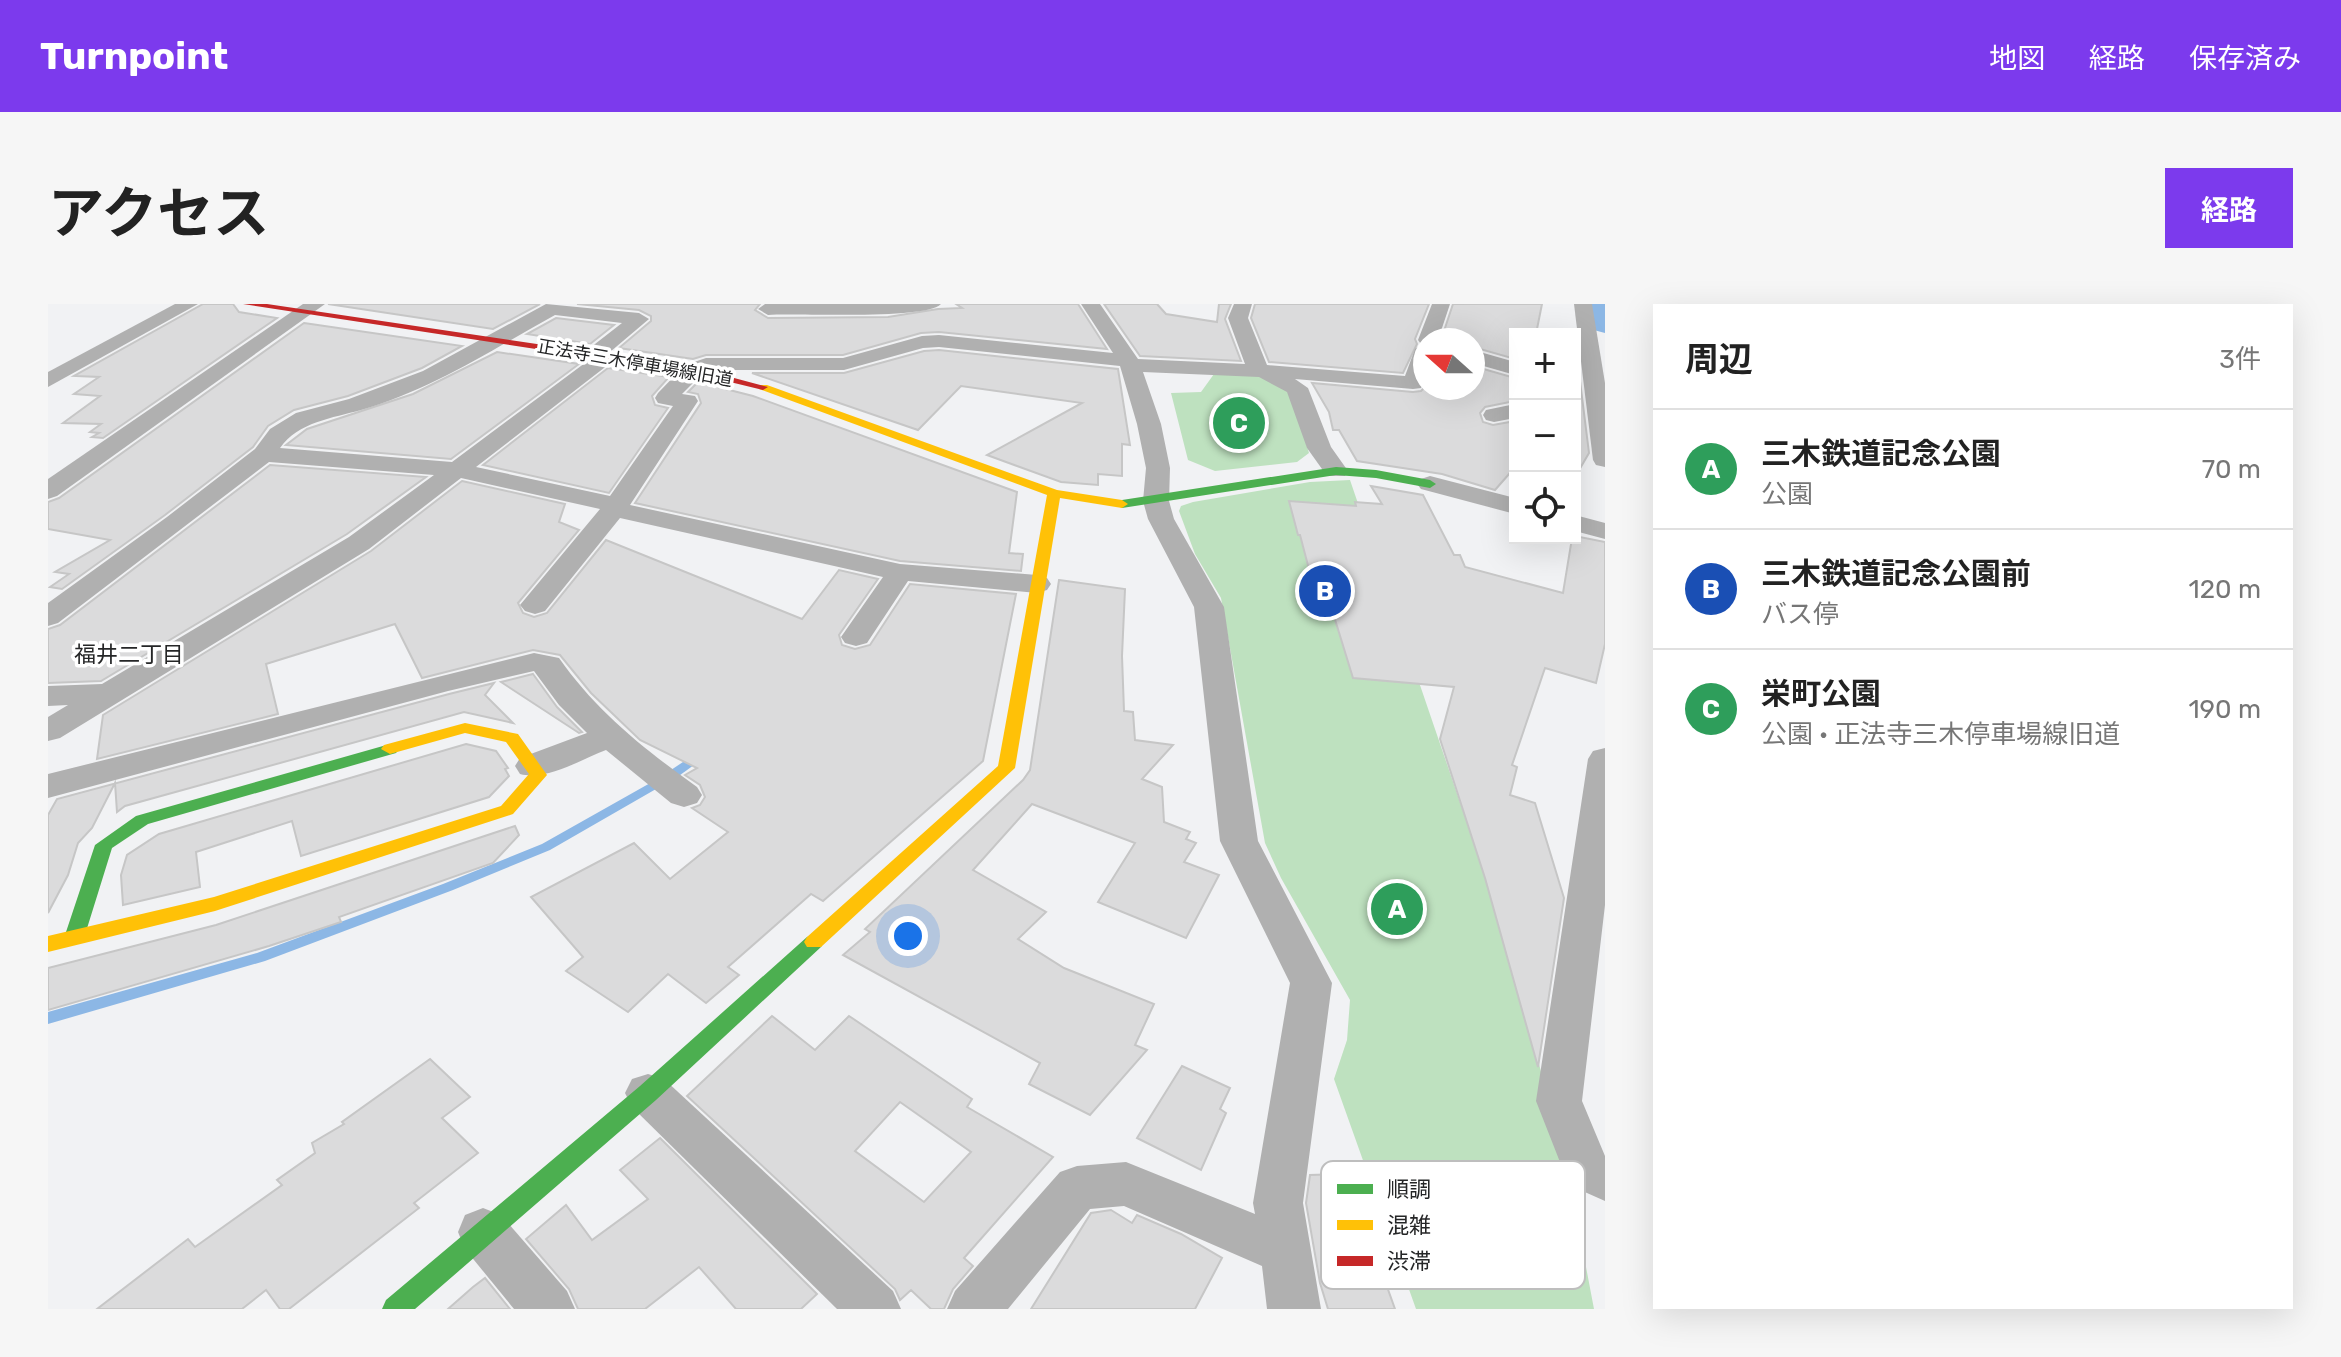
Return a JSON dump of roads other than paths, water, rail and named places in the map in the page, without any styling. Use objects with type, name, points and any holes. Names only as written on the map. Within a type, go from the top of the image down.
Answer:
[{"type":"street","points":[[48,361],[179,304]]},
{"type":"street","points":[[48,381],[189,304]]},
{"type":"street","name":"正法寺三木停車場線旧道","points":[[248,304],[311,308],[693,370],[763,387],[1054,493],[1107,503],[1156,501],[1336,471],[1376,474],[1430,484]]},
{"type":"street","points":[[766,307],[900,309],[932,304]]},
{"type":"street","points":[[1090,304],[1129,363],[1149,424],[1158,468],[1156,501],[1171,541],[1209,607],[1239,841],[1311,983],[1278,1203],[1294,1309]]},
{"type":"street","points":[[1243,304],[1238,318],[1260,370],[1297,388],[1319,448],[1336,471]]},
{"type":"street","points":[[1434,328],[1441,304]]},
{"type":"street","points":[[1583,304],[1592,352],[1585,391],[1599,421],[1605,460]]},
{"type":"street","points":[[48,617],[176,523],[264,454],[278,434],[304,418],[357,404],[431,376],[556,306],[639,319],[599,356],[359,543],[48,731]]},
{"type":"street","points":[[766,307],[806,363]]},
{"type":"street","points":[[48,491],[311,308]]},
{"type":"street","points":[[535,605],[614,507],[687,401],[666,398],[693,370],[706,364],[844,364],[922,342],[939,341],[1000,345],[1129,363],[1413,383]]},
{"type":"street","points":[[1485,360],[1509,367]]},
{"type":"street","points":[[763,387],[806,363]]},
{"type":"street","points":[[1581,418],[1599,421]]},
{"type":"street","points":[[264,454],[453,469],[900,572],[1037,584]]},
{"type":"street","points":[[1430,484],[1509,504]]},
{"type":"street","points":[[395,1309],[648,1093],[1006,768],[1054,493]]},
{"type":"street","points":[[1581,525],[1605,531]]},
{"type":"street","points":[[856,637],[900,572]]},
{"type":"street","points":[[48,786],[534,662],[548,665],[554,681],[612,736],[684,795]]},
{"type":"street","points":[[48,696],[108,694]]},
{"type":"street","points":[[48,944],[74,938],[215,904],[507,810],[538,775],[512,738],[465,728],[142,820],[104,845],[74,938]]},
{"type":"street","points":[[532,766],[612,736]]},
{"type":"street","points":[[1582,1161],[1559,1101],[1605,759]]},
{"type":"street","points":[[648,1093],[874,1309]]},
{"type":"street","points":[[1585,1167],[1605,1179]]},
{"type":"street","points":[[974,1309],[1077,1188],[1126,1184],[1286,1252]]},
{"type":"street","points":[[483,1232],[548,1309]]},
{"type":"waterway","points":[[1603,304],[1605,320]]},
{"type":"waterway","points":[[672,775],[701,754]]},
{"type":"waterway","points":[[48,1018],[260,957],[448,887],[546,847],[652,786]]},
{"type":"place","name":"栄町公園","points":[[1239,423]]},
{"type":"place","name":"三木鉄道記念公園前","points":[[1325,591]]},
{"type":"place","name":"三木鉄道記念公園","points":[[1397,909]]},
{"type":"district","name":"福井二丁目","points":[[129,654]]}]
